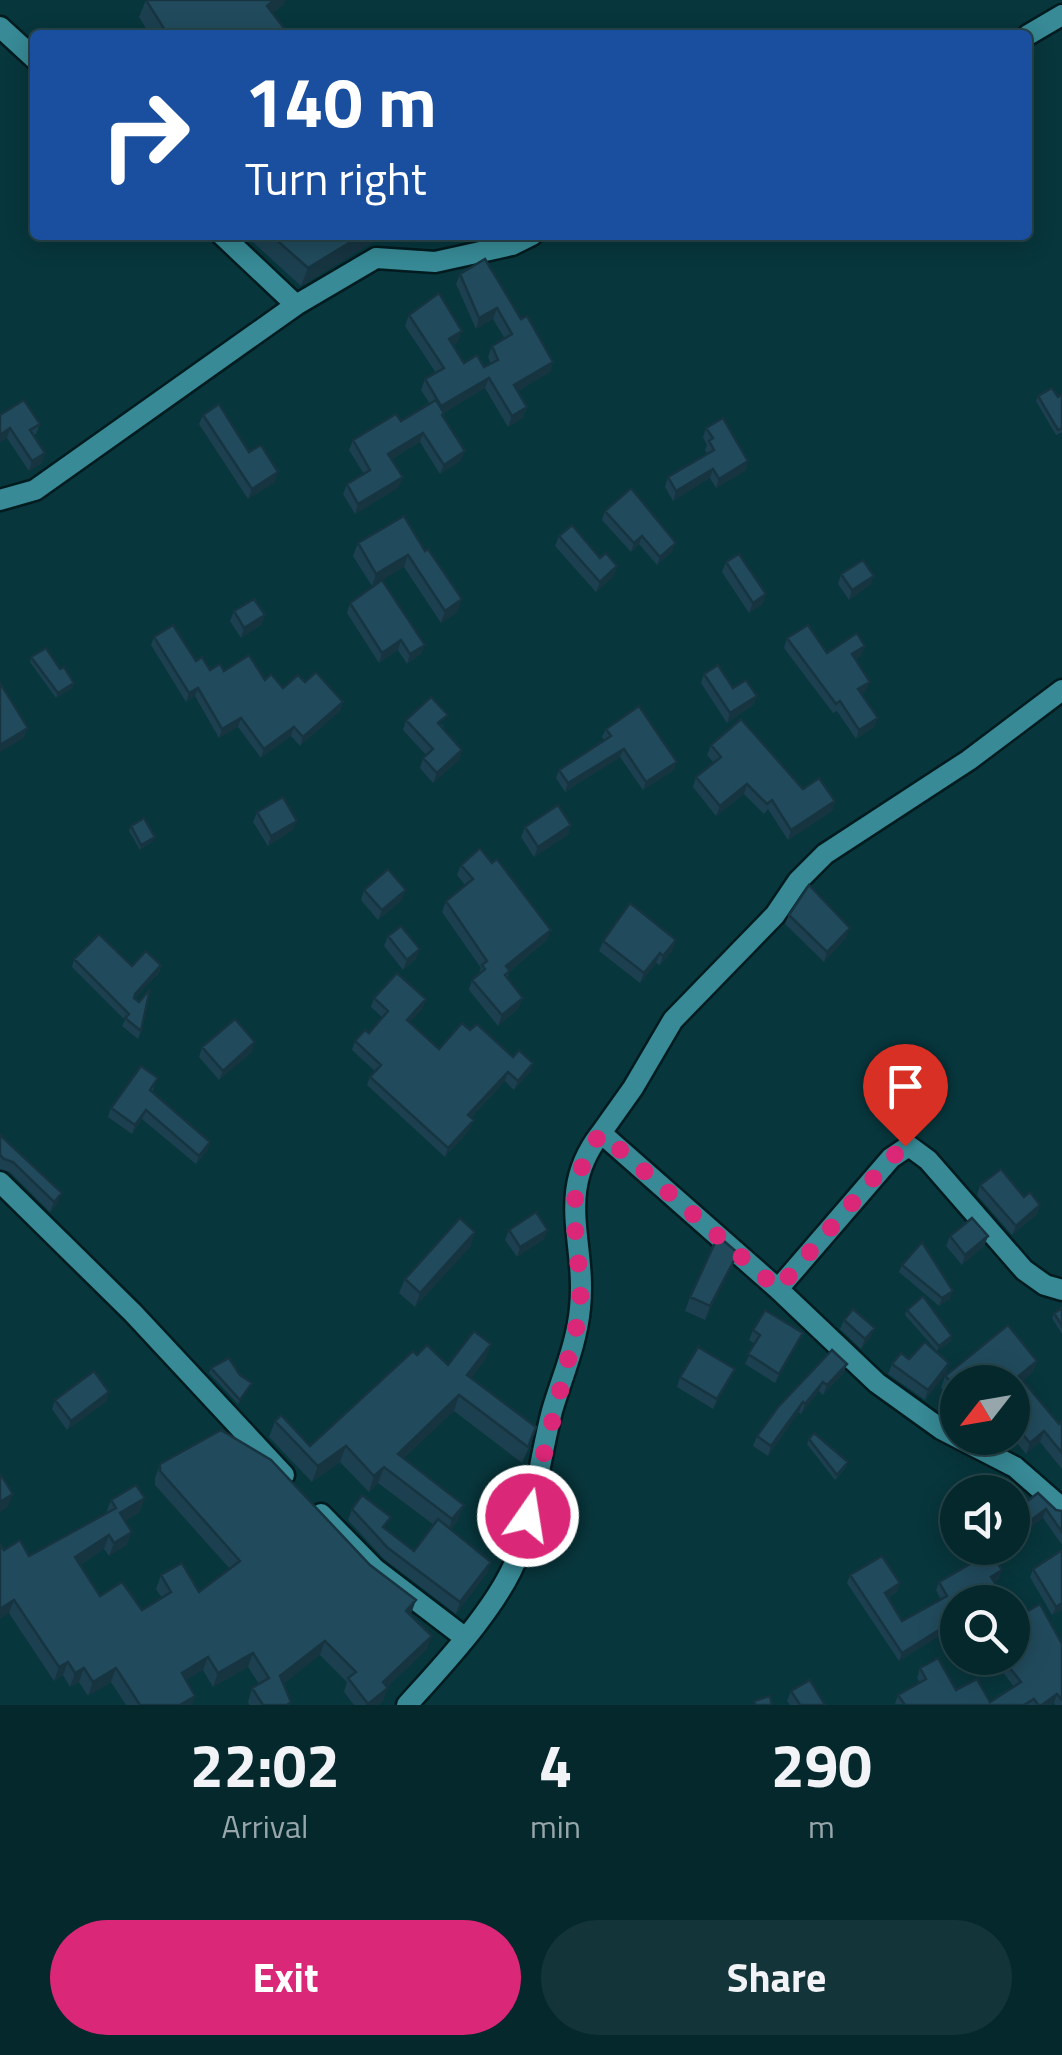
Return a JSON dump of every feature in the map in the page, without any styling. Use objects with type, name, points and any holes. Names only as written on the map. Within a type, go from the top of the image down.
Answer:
[{"type":"street","points":[[1032,33],[1062,14]]},
{"type":"street","points":[[0,27],[30,54]]},
{"type":"street","points":[[227,240],[296,305]]},
{"type":"street","points":[[0,500],[36,490],[296,305],[376,258],[435,262],[522,240]]},
{"type":"street","points":[[407,1705],[500,1592],[520,1550],[580,1313],[582,1286],[573,1196],[581,1164],[634,1088],[673,1020],[774,915],[798,881],[825,854],[969,760],[1062,690]]},
{"type":"street","points":[[601,1133],[778,1289],[876,1382],[941,1429],[1016,1467],[1062,1508]]},
{"type":"street","points":[[778,1289],[891,1158],[909,1146],[928,1160],[1024,1270],[1045,1285],[1062,1290]]},
{"type":"street","points":[[0,1182],[133,1313],[374,1568],[464,1636]]},
{"type":"building","points":[[146,0],[274,0],[267,6],[284,28],[281,30],[165,30]]},
{"type":"building","points":[[277,240],[354,240],[308,268]]},
{"type":"building","points":[[485,259],[521,319],[527,316],[553,362],[514,385],[527,407],[512,416],[489,378],[441,406],[425,379],[444,368],[409,315],[439,293],[462,331],[449,339],[464,363],[477,355],[484,367],[498,360],[492,346],[512,334],[497,308],[479,318],[460,274]]},
{"type":"building","points":[[1052,388],[1058,397],[1062,394],[1062,428],[1058,430],[1038,396]]},
{"type":"building","points":[[24,400],[40,424],[30,430],[45,453],[32,461],[10,428],[0,435],[0,415]]},
{"type":"building","points":[[436,400],[465,451],[444,465],[423,433],[388,454],[403,477],[358,504],[347,484],[370,470],[353,440],[396,414],[401,421]]},
{"type":"building","points":[[219,404],[249,452],[261,445],[278,472],[252,489],[203,415]]},
{"type":"building","points":[[723,418],[748,461],[719,479],[713,469],[676,491],[668,477],[714,450],[709,441],[713,438],[706,428]]},
{"type":"building","points":[[631,488],[676,543],[660,557],[642,536],[634,543],[605,511]]},
{"type":"building","points":[[404,516],[462,599],[445,611],[408,555],[376,574],[358,543]]},
{"type":"building","points":[[572,525],[600,558],[606,553],[617,566],[600,582],[559,536]]},
{"type":"building","points":[[739,554],[766,594],[753,603],[726,562]]},
{"type":"building","points":[[863,560],[874,576],[852,590],[841,574]]},
{"type":"building","points":[[382,580],[425,645],[410,654],[401,640],[382,653],[350,603]]},
{"type":"building","points":[[254,599],[265,615],[244,628],[234,611]]},
{"type":"building","points":[[173,625],[196,661],[202,657],[210,670],[220,664],[224,671],[249,655],[265,680],[271,674],[283,688],[298,675],[305,682],[316,672],[343,702],[303,737],[294,727],[264,749],[241,718],[222,729],[198,688],[189,693],[154,637]]},
{"type":"building","points":[[808,625],[827,653],[857,633],[865,646],[852,654],[870,682],[858,689],[878,718],[859,730],[787,638]]},
{"type":"building","points":[[46,648],[74,683],[58,693],[31,657]]},
{"type":"building","points":[[718,665],[733,688],[746,680],[757,696],[730,713],[704,674]]},
{"type":"building","points":[[0,683],[28,728],[0,745]]},
{"type":"building","points":[[431,697],[448,715],[438,723],[462,750],[437,773],[423,758],[433,749],[406,720]]},
{"type":"building","points":[[639,706],[677,762],[646,782],[624,749],[568,783],[559,770],[611,736],[606,729]]},
{"type":"building","points":[[741,719],[803,789],[819,778],[835,801],[791,830],[772,800],[767,804],[747,784],[720,806],[696,777],[721,757],[711,745]]},
{"type":"building","points":[[283,797],[297,821],[271,836],[257,812]]},
{"type":"building","points":[[558,805],[571,825],[538,847],[525,827]]},
{"type":"building","points":[[144,818],[155,837],[141,845],[131,826]]},
{"type":"building","points":[[480,848],[492,863],[497,859],[551,930],[506,966],[510,971],[505,975],[523,998],[502,1015],[472,980],[485,969],[482,965],[487,961],[446,901],[473,879],[461,865]]},
{"type":"building","points":[[388,869],[406,890],[382,910],[364,890]]},
{"type":"building","points":[[809,885],[850,928],[827,952],[789,915]]},
{"type":"building","points":[[630,903],[676,940],[644,973],[603,941]]},
{"type":"building","points":[[401,926],[420,949],[407,960],[388,936]]},
{"type":"building","points":[[99,934],[132,966],[146,951],[161,965],[135,994],[139,1002],[150,989],[141,1031],[74,959]]},
{"type":"building","points":[[397,973],[426,999],[407,1020],[439,1049],[462,1023],[470,1030],[477,1024],[513,1057],[519,1050],[533,1063],[518,1081],[508,1072],[468,1115],[474,1120],[448,1148],[370,1077],[381,1065],[355,1041],[365,1030],[369,1033],[388,1011],[374,998]]},
{"type":"building","points":[[235,1019],[255,1042],[223,1071],[202,1047]]},
{"type":"building","points":[[141,1066],[158,1078],[150,1090],[210,1142],[199,1156],[146,1110],[135,1125],[111,1108]]},
{"type":"building","points":[[0,1135],[62,1193],[54,1202],[13,1162],[0,1155]]},
{"type":"building","points":[[1001,1169],[1024,1197],[1030,1192],[1040,1205],[1016,1226],[980,1185]]},
{"type":"building","points":[[536,1212],[548,1230],[520,1247],[509,1230]]},
{"type":"building","points":[[460,1218],[475,1232],[420,1293],[405,1279]]},
{"type":"building","points":[[972,1218],[988,1236],[965,1255],[950,1236]]},
{"type":"building","points":[[718,1236],[738,1253],[710,1306],[690,1297]]},
{"type":"building","points":[[922,1242],[953,1291],[942,1298],[902,1265]]},
{"type":"building","points":[[923,1296],[952,1336],[939,1346],[907,1310]]},
{"type":"building","points":[[1062,1308],[1062,1326],[1054,1313]]},
{"type":"building","points":[[853,1309],[875,1328],[865,1339],[844,1320]]},
{"type":"building","points":[[765,1310],[803,1333],[779,1374],[748,1354],[760,1335],[753,1330]]},
{"type":"building","points":[[1008,1325],[1037,1361],[1030,1367],[959,1365]]},
{"type":"building","points":[[474,1331],[491,1344],[467,1375],[536,1427],[528,1447],[459,1395],[398,1454],[464,1505],[452,1519],[384,1467],[374,1476],[346,1446],[318,1466],[275,1421],[281,1415],[310,1446],[413,1351],[417,1355],[427,1345],[448,1365]]},
{"type":"building","points":[[925,1342],[949,1363],[940,1365],[940,1375],[928,1390],[892,1364],[901,1353],[909,1359]]},
{"type":"building","points":[[698,1347],[735,1369],[717,1399],[680,1377]]},
{"type":"building","points":[[832,1350],[847,1364],[803,1402],[771,1446],[757,1436],[778,1407]]},
{"type":"building","points":[[229,1358],[240,1375],[252,1383],[240,1400],[211,1368]]},
{"type":"building","points":[[94,1371],[109,1392],[71,1421],[55,1400]]},
{"type":"building","points":[[1030,1389],[1059,1424],[1062,1421],[1062,1453],[1044,1431],[1030,1443]]},
{"type":"building","points":[[221,1430],[271,1460],[370,1565],[416,1600],[406,1611],[432,1636],[383,1682],[388,1688],[368,1704],[348,1678],[356,1672],[325,1641],[280,1676],[291,1702],[287,1705],[263,1705],[252,1688],[269,1678],[253,1653],[218,1673],[208,1657],[182,1673],[195,1696],[180,1705],[140,1705],[116,1668],[93,1682],[84,1668],[75,1673],[68,1662],[59,1667],[14,1600],[0,1609],[0,1544],[4,1550],[20,1540],[29,1556],[116,1508],[111,1500],[136,1485],[145,1498],[120,1513],[132,1532],[114,1543],[109,1535],[75,1557],[100,1596],[122,1582],[142,1610],[171,1592],[161,1575],[182,1563],[199,1592],[240,1561],[160,1471],[160,1464]]},
{"type":"building","points":[[814,1433],[848,1462],[837,1475],[809,1439]]},
{"type":"building","points":[[0,1475],[13,1494],[0,1502]]},
{"type":"building","points":[[1038,1493],[1062,1511],[1062,1532],[1046,1509],[1030,1521],[1030,1499]]},
{"type":"building","points":[[362,1495],[391,1517],[383,1527],[414,1551],[438,1519],[491,1562],[460,1602],[388,1548],[352,1509]]},
{"type":"building","points":[[1062,1550],[1062,1603],[1056,1607],[1033,1569]]},
{"type":"building","points":[[882,1556],[900,1583],[885,1593],[902,1621],[940,1600],[940,1629],[902,1653],[850,1575]]},
{"type":"building","points":[[969,1565],[999,1565],[1002,1570],[991,1577],[996,1585],[939,1582]]},
{"type":"building","points":[[1040,1604],[1062,1644],[1062,1700],[1057,1694],[1042,1705],[1034,1699],[1024,1705],[905,1705],[898,1695],[926,1679],[920,1668],[938,1658],[940,1675],[948,1675],[956,1690],[977,1679],[990,1702],[1021,1682],[1015,1675],[1030,1675],[1030,1610]]},
{"type":"building","points":[[810,1680],[825,1705],[800,1705],[791,1691]]},
{"type":"building","points":[[770,1696],[772,1705],[755,1705],[754,1701]]},
{"type":"route","points":[[528,1516],[580,1313],[582,1286],[573,1196],[581,1164],[601,1133],[778,1289],[905,1146]]}]
